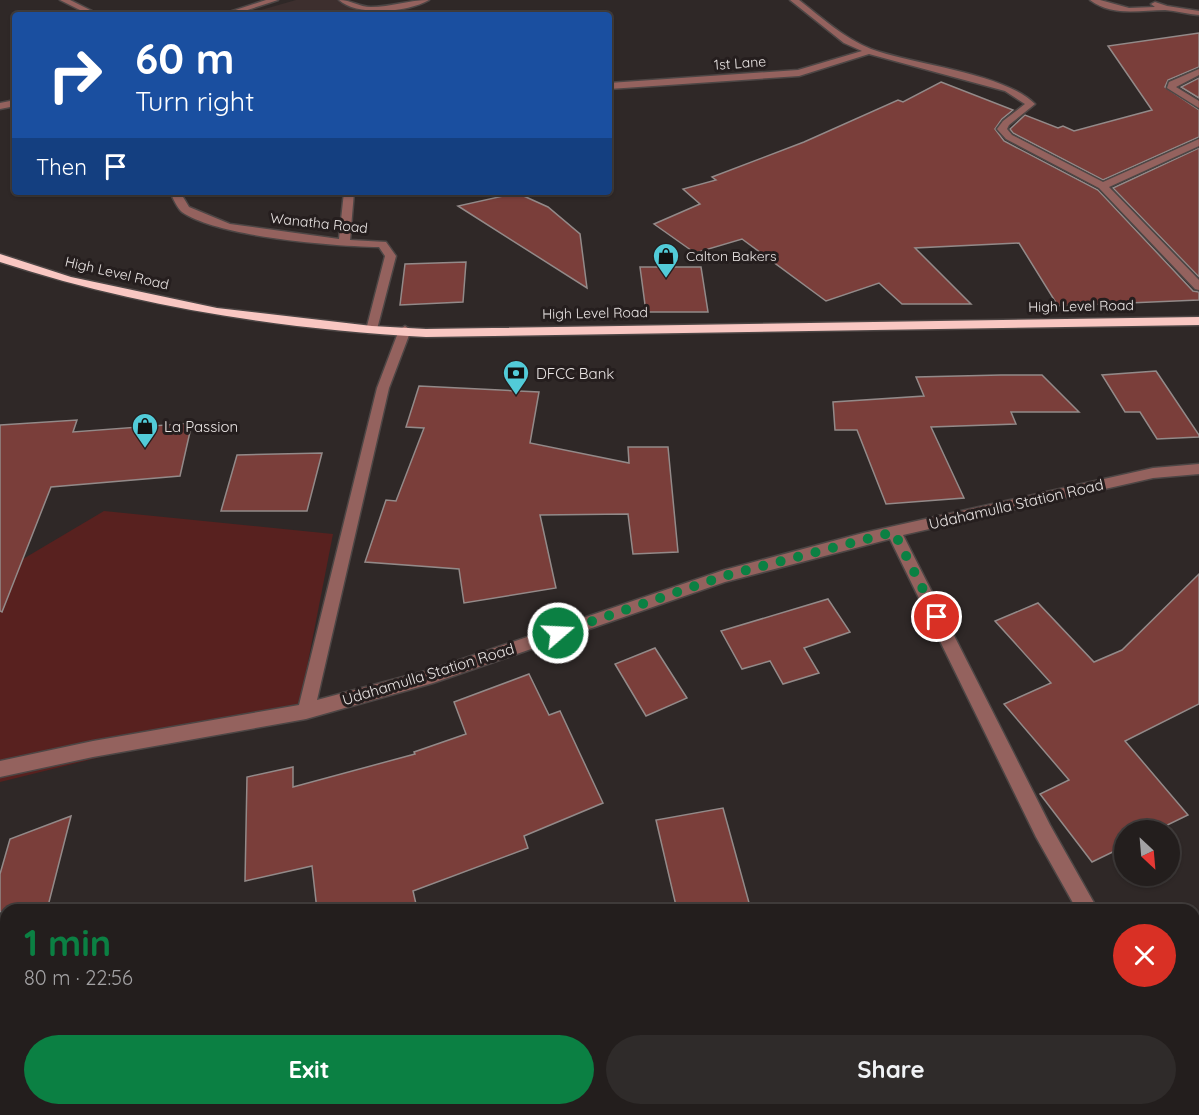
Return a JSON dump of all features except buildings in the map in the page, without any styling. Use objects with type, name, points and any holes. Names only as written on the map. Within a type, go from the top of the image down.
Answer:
[{"type":"highway","name":"High Level Road","points":[[0,258],[68,280],[217,312],[372,330],[405,330],[426,333],[1199,321]]},
{"type":"street","points":[[64,0],[90,12]]},
{"type":"street","points":[[234,12],[274,0]]},
{"type":"street","points":[[343,0],[351,6],[364,10],[425,0]]},
{"type":"street","points":[[794,0],[847,41],[869,51],[1008,89],[1025,98],[1031,104],[1006,123],[1002,129],[1009,137],[1103,186],[1199,287]]},
{"type":"street","points":[[1094,0],[1105,6],[1133,12],[1165,8],[1199,13]]},
{"type":"street","points":[[1147,0],[1165,8]]},
{"type":"street","name":"1st Lane","points":[[612,86],[799,73],[869,51]]},
{"type":"street","points":[[1199,72],[1172,84],[1171,88],[1199,105]]},
{"type":"street","points":[[1103,186],[1199,142]]},
{"type":"street","name":"Wanatha Road","points":[[177,195],[185,209],[228,227],[344,243],[382,244],[391,256],[372,330]]},
{"type":"street","points":[[344,243],[349,195]]},
{"type":"street","points":[[306,711],[383,388],[405,330]]},
{"type":"street","name":"Udahamulla Station Road","points":[[0,769],[93,749],[306,711],[433,676],[724,576],[894,532],[1153,473],[1199,469]]},
{"type":"street","points":[[894,532],[1043,831],[1085,904]]},
{"type":"shaded area","points":[[296,0],[343,0],[351,6],[364,10],[364,12],[254,12]]},
{"type":"shaded area","points":[[104,511],[333,534],[299,708],[0,782],[0,612],[23,559]]},
{"type":"place","name":"Calton Bakers","points":[[666,279]]},
{"type":"place","name":"DFCC Bank","points":[[516,396]]},
{"type":"place","name":"La Passion","points":[[145,449]]},
{"type":"route","points":[[558,633],[724,576],[894,532],[937,617]]}]
